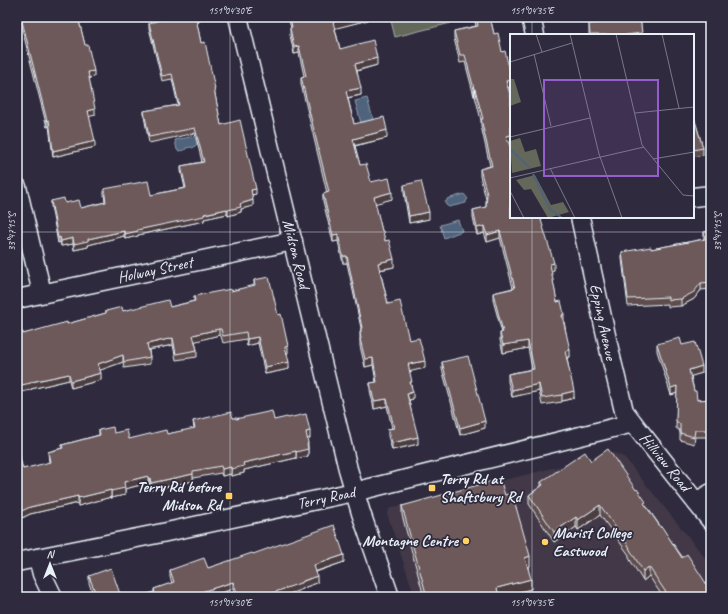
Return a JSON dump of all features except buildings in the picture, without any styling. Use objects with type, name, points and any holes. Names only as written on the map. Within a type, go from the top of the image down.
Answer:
[{"type":"street","name":"Midson Road","points":[[238,17],[354,492],[390,597]]},
{"type":"street","points":[[531,17],[536,34]]},
{"type":"street","points":[[17,187],[42,293]]},
{"type":"street","points":[[694,197],[711,195]]},
{"type":"street","name":"Epping Avenue","points":[[580,218],[624,411],[633,423]]},
{"type":"street","name":"Holway Street","points":[[17,299],[293,241]]},
{"type":"street","name":"Terry Road","points":[[17,562],[354,492],[633,423]]},
{"type":"street","name":"Hillview Road","points":[[633,423],[703,498],[711,520]]},
{"type":"street","points":[[38,558],[42,574],[53,597]]},
{"type":"shaded area","name":"Marist College Eastwood","points":[[614,453],[624,457],[711,565],[711,597],[558,597],[557,595],[548,597],[415,597],[387,514],[390,508]]},
{"type":"green space","points":[[390,17],[449,17],[451,23],[395,37]]},
{"type":"water","points":[[367,98],[373,119],[361,123],[355,101]]},
{"type":"water","points":[[195,136],[197,144],[193,148],[186,148],[185,150],[179,151],[177,150],[175,140]]},
{"type":"water","points":[[464,194],[468,199],[466,203],[449,207],[446,205],[445,202],[447,199]]},
{"type":"water","points":[[458,220],[462,231],[444,238],[440,225]]},
{"type":"place","name":"Terry Rd at Shaftsbury Rd","points":[[432,488]]},
{"type":"place","name":"Terry Rd before Midson Rd","points":[[229,496]]},
{"type":"place","name":"Montagne Centre","points":[[466,541]]},
{"type":"place","name":"Marist College Eastwood","points":[[545,542]]}]
